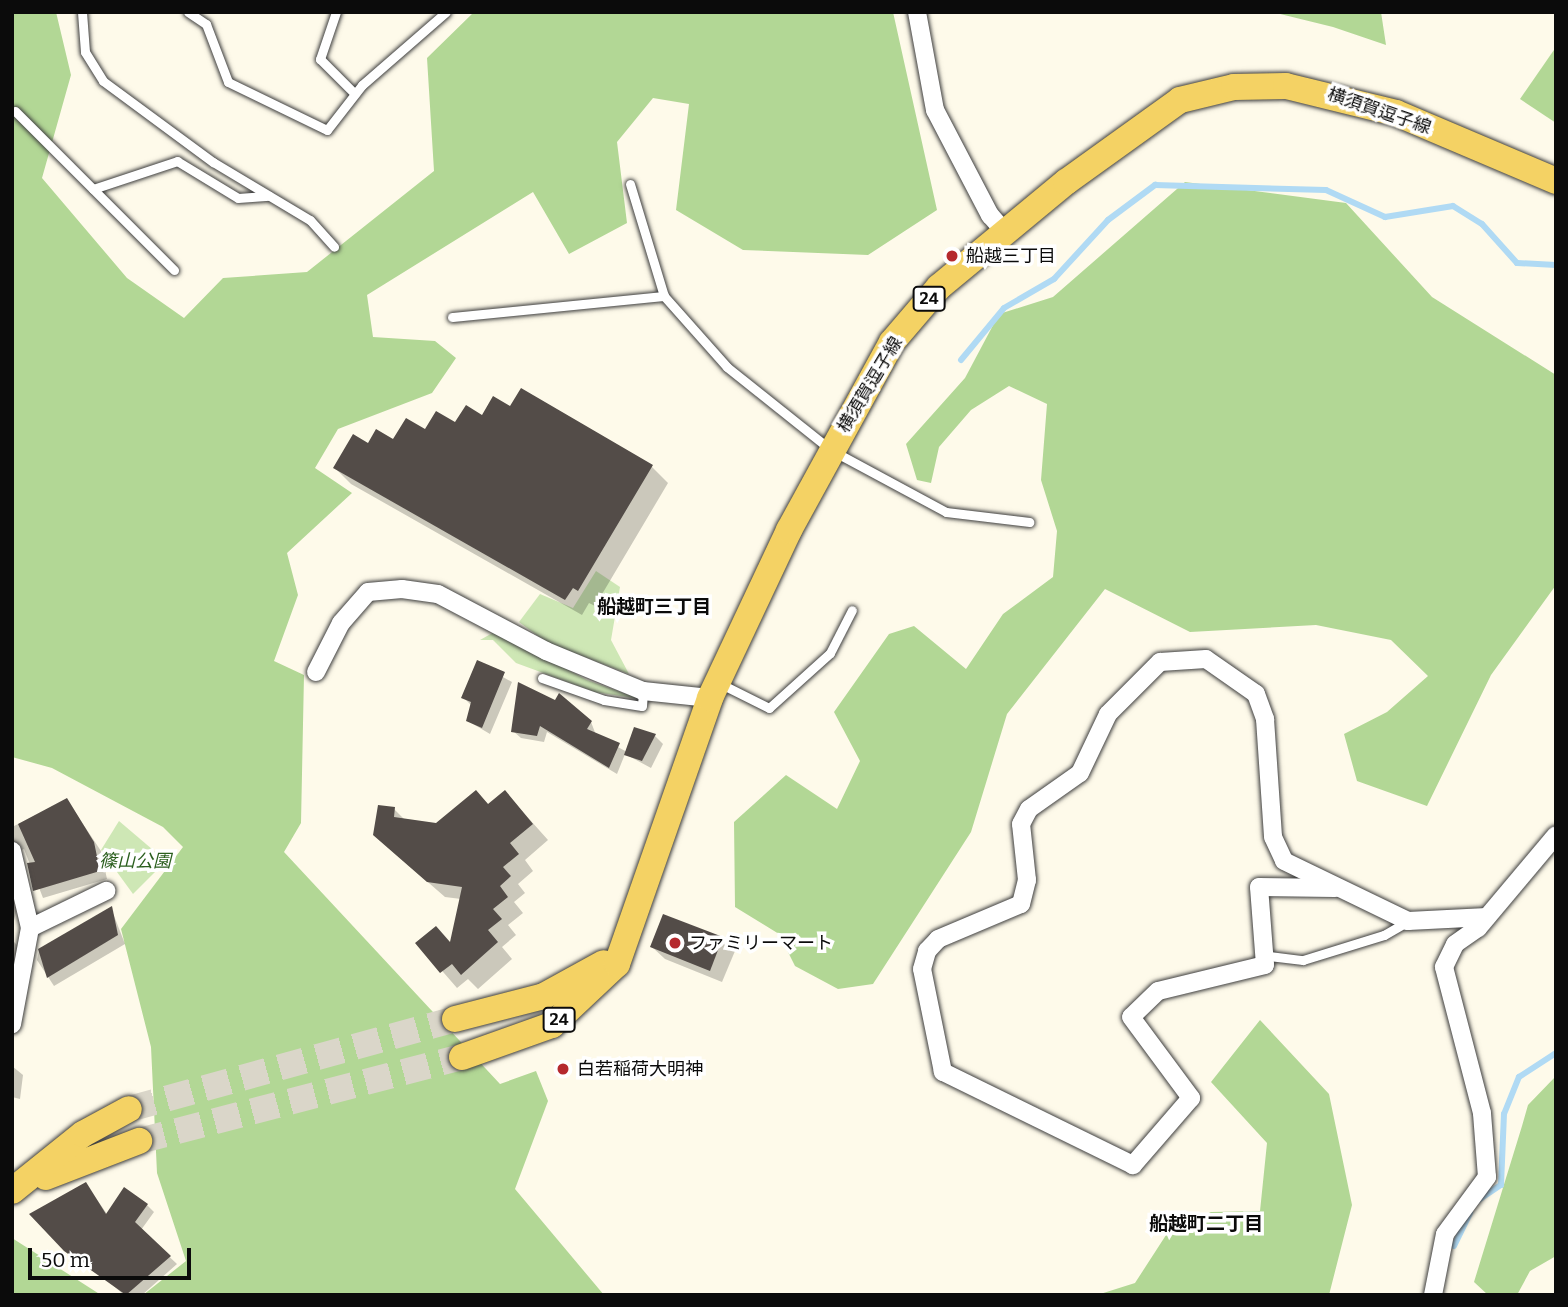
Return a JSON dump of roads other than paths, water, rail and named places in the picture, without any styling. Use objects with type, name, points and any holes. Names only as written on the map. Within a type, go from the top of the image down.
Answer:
[{"type":"main road","name":"横須賀逗子線","points":[[462,1057],[552,1025],[602,984],[626,943],[714,690],[831,450],[892,342],[939,287],[1005,232],[1140,124],[1180,100],[1234,87],[1286,86],[1340,95],[1556,181]]},
{"type":"main road","name":"24","points":[[455,1019],[576,984],[626,943]]},
{"type":"main road","points":[[12,1191],[83,1134],[129,1110]]},
{"type":"main road","points":[[12,1197],[93,1155],[139,1141]]},
{"type":"street","points":[[917,12],[935,110],[990,215],[1005,232]]},
{"type":"street","points":[[316,673],[341,624],[368,592],[402,589],[438,594],[547,651],[643,691],[714,690]]},
{"type":"street","points":[[1335,888],[1259,887],[1269,956],[1265,965],[1158,991],[1131,1017],[1191,1098],[1133,1165],[943,1072],[922,969],[938,939],[1021,904],[1027,880],[1021,824],[1029,809],[1080,773],[1108,714],[1137,679],[1181,657],[1206,659],[1256,694],[1265,719],[1273,837],[1284,860],[1335,888],[1408,921],[1487,917]]},
{"type":"street","points":[[1433,1295],[1445,1234],[1486,1177],[1482,1113],[1444,967],[1455,944],[1487,917],[1556,835]]},
{"type":"street","points":[[12,851],[30,928],[12,1024]]},
{"type":"street","points":[[30,928],[106,891]]},
{"type":"lane","points":[[82,12],[85,52],[103,80],[213,162],[310,220],[334,247]]},
{"type":"lane","points":[[188,12],[206,24],[228,82],[327,130],[355,94],[446,12]]},
{"type":"lane","points":[[336,12],[320,59],[355,94]]},
{"type":"lane","points":[[15,111],[174,270]]},
{"type":"lane","points":[[93,189],[177,161],[238,198],[270,195]]},
{"type":"lane","points":[[630,184],[664,296],[727,367],[831,450],[946,512],[1029,522]]},
{"type":"lane","points":[[452,317],[664,296]]},
{"type":"lane","points":[[714,690],[769,708],[830,653],[852,610]]},
{"type":"lane","points":[[542,678],[604,700],[642,706],[643,691]]},
{"type":"lane","points":[[1269,956],[1303,960],[1384,935],[1408,921]]},
{"type":"waterway","points":[[961,360],[1004,308],[1054,279],[1108,220],[1155,185],[1326,190],[1385,217],[1453,206],[1482,224],[1517,263],[1556,265]]},
{"type":"waterway","points":[[1477,1201],[1501,1185],[1504,1114],[1519,1077],[1556,1053]]},
{"type":"waterway","points":[[1454,1246],[1470,1213]]},
{"type":"tunnel","points":[[129,1109],[455,1019]]},
{"type":"tunnel","points":[[139,1141],[462,1057]]},
{"type":"place","name":"船越三丁目","points":[[952,256]]},
{"type":"place","name":"ファミリーマート","points":[[675,943]]},
{"type":"place","name":"白若稲荷大明神","points":[[563,1069]]},
{"type":"district","name":"船越町三丁目","points":[[654,607]]},
{"type":"district","name":"船越町二丁目","points":[[1206,1224]]},
{"type":"park label","name":"篠山公園","points":[[135,861]]}]
